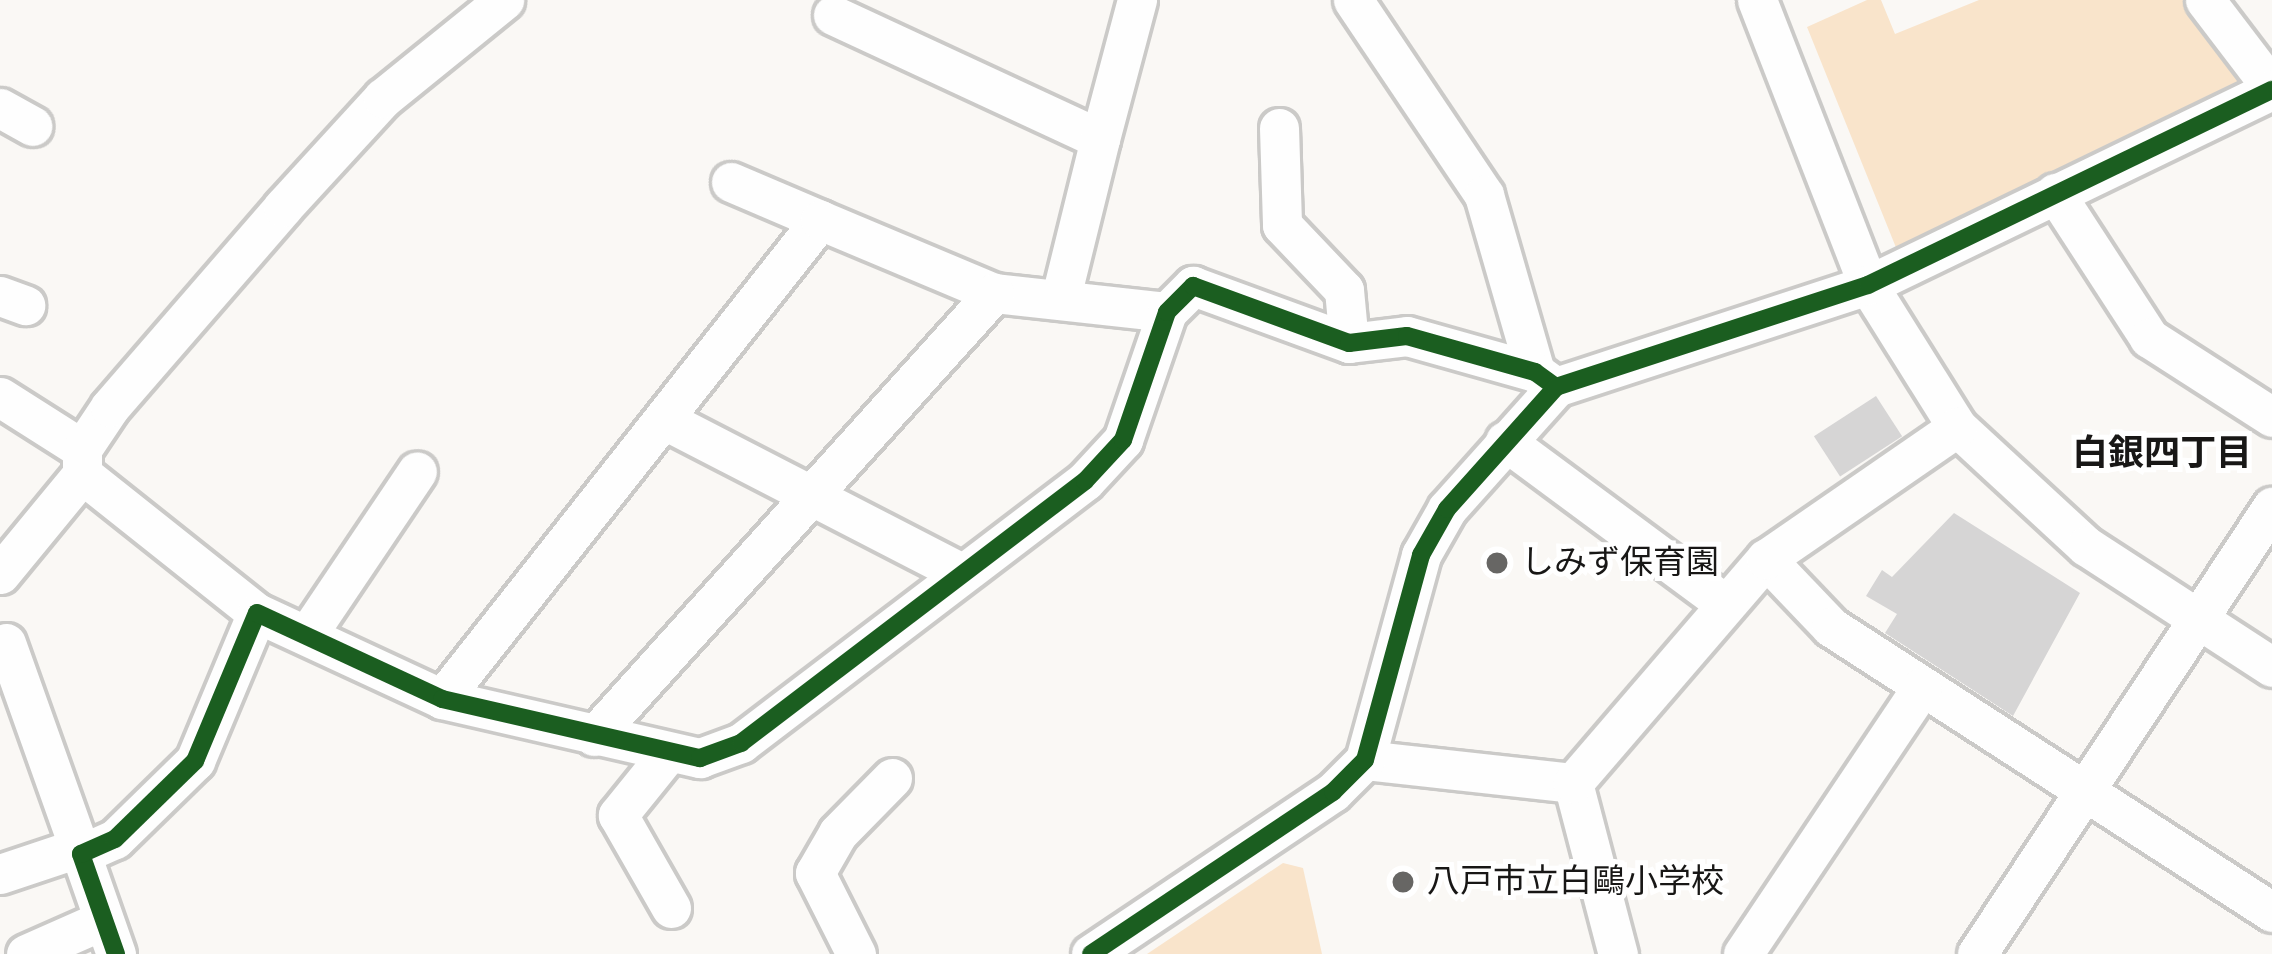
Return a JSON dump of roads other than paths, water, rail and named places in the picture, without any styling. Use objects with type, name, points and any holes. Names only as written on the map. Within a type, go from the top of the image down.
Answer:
[{"type":"street","points":[[0,574],[82,462],[135,376],[383,98],[504,0]]},
{"type":"street","points":[[1061,297],[1137,0]]},
{"type":"street","points":[[1354,0],[1484,195],[1545,380]]},
{"type":"street","points":[[1756,0],[1868,285],[1957,427],[2025,498],[2272,667]]},
{"type":"street","points":[[0,397],[256,613],[442,699],[700,758],[741,742],[1085,481],[1123,440],[1167,312],[1193,286],[1218,288],[1349,344],[1407,336],[1545,380],[1868,285],[2272,89],[2205,0]]},
{"type":"street","points":[[833,15],[1100,139]]},
{"type":"street","points":[[1279,128],[1282,225],[1344,290],[1349,344]]},
{"type":"street","points":[[731,182],[994,293],[1167,312]]},
{"type":"street","points":[[2055,193],[2149,338],[2272,417]]},
{"type":"street","points":[[442,699],[820,220]]},
{"type":"street","points":[[594,736],[813,500],[994,293]]},
{"type":"street","points":[[1091,954],[1333,792],[1365,760],[1421,556],[1447,509],[1505,441],[1545,380]]},
{"type":"street","points":[[665,420],[961,573]]},
{"type":"street","points":[[1573,783],[1766,559],[1957,427]]},
{"type":"street","points":[[1505,441],[1726,604]]},
{"type":"street","points":[[307,635],[417,471]]},
{"type":"street","points":[[1977,954],[2272,507]]},
{"type":"street","points":[[1766,559],[1831,627],[2272,912]]},
{"type":"street","points":[[0,874],[116,839],[195,761],[256,613]]},
{"type":"street","points":[[6,643],[110,937],[26,954]]},
{"type":"street","points":[[1743,954],[1922,687]]},
{"type":"street","points":[[668,754],[618,815],[671,908]]},
{"type":"street","points":[[1365,760],[1573,783]]},
{"type":"street","points":[[856,954],[815,873],[838,833],[892,778]]},
{"type":"street","points":[[1573,783],[1618,954]]},
{"type":"place","name":"しみず保育園","points":[[1497,563]]},
{"type":"place","name":"八戸市立白鷗小学校","points":[[1403,882]]},
{"type":"district","name":"白銀四丁目","points":[[2162,454]]}]
